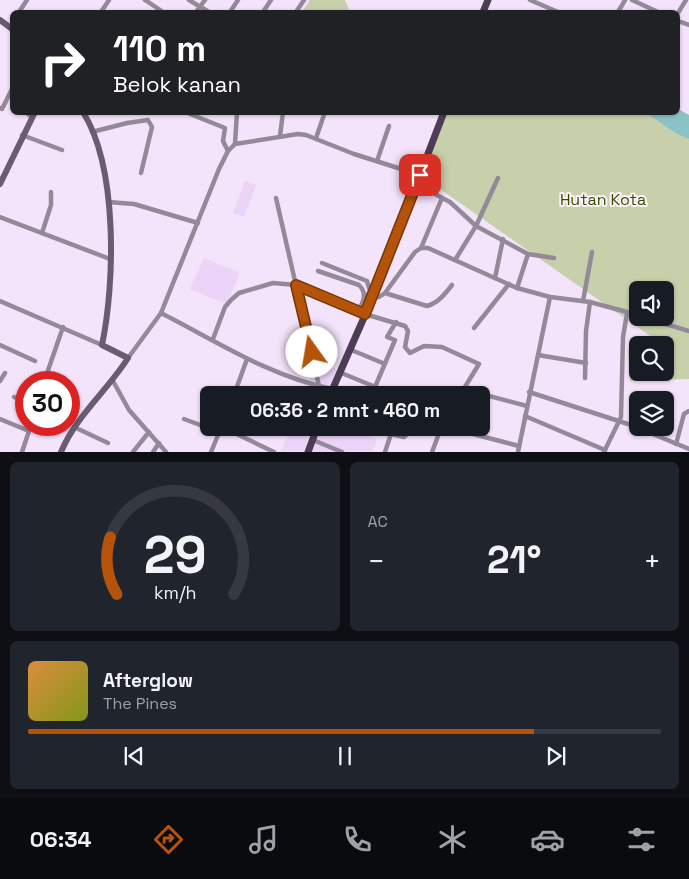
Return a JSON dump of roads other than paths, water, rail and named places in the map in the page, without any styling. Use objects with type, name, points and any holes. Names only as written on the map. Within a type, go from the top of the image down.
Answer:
[{"type":"main road","points":[[333,386],[362,313],[374,297],[443,115]]},
{"type":"main road","points":[[308,452],[314,436]]},
{"type":"street","points":[[145,0],[160,10]]},
{"type":"street","points":[[189,0],[205,10]]},
{"type":"street","points":[[198,10],[205,0]]},
{"type":"street","points":[[530,0],[553,10]]},
{"type":"street","points":[[632,0],[654,10]]},
{"type":"street","points":[[0,108],[2,109],[10,93]]},
{"type":"street","points":[[6,101],[10,104]]},
{"type":"street","points":[[0,184],[33,115]]},
{"type":"street","points":[[84,115],[92,132],[104,176],[108,202],[110,259],[106,324],[102,345]]},
{"type":"street","points":[[192,115],[225,128],[223,140],[228,151]]},
{"type":"street","points":[[235,144],[237,115]]},
{"type":"street","points":[[280,136],[283,115]]},
{"type":"street","points":[[316,138],[324,115]]},
{"type":"street","points":[[92,132],[148,120],[152,127],[141,173]]},
{"type":"street","points":[[377,161],[389,126]]},
{"type":"street","points":[[80,420],[113,381],[161,313],[228,151],[235,144],[298,134],[316,138],[420,175]]},
{"type":"street","points":[[22,135],[62,150]]},
{"type":"street","points":[[455,260],[476,226],[498,178]]},
{"type":"street","points":[[417,183],[450,202],[476,226],[528,254],[554,258]]},
{"type":"street","points":[[42,233],[51,205],[51,192]]},
{"type":"street","points":[[276,198],[319,386]]},
{"type":"street","points":[[374,297],[379,297],[385,293],[420,248],[442,198]]},
{"type":"street","points":[[108,202],[134,204],[198,223]]},
{"type":"street","points":[[0,217],[110,259]]},
{"type":"street","points":[[495,278],[503,239]]},
{"type":"street","points":[[420,248],[439,251],[517,288],[550,297],[590,302],[627,313],[623,337],[619,422],[605,451],[525,416]]},
{"type":"street","points":[[584,301],[592,252]]},
{"type":"street","points":[[517,288],[528,254]]},
{"type":"street","points":[[322,263],[367,282],[370,292],[362,304]]},
{"type":"street","points":[[318,271],[359,285],[364,290],[365,297],[362,304],[362,313]]},
{"type":"street","points":[[213,339],[225,307],[240,294],[274,283],[296,285],[362,313],[396,322],[407,328],[405,347],[410,353],[424,346],[436,346],[448,349],[479,364],[465,386]]},
{"type":"street","points":[[474,328],[508,284]]},
{"type":"street","points":[[385,293],[427,306],[434,304],[452,285]]},
{"type":"street","points":[[476,436],[518,449],[550,297]]},
{"type":"street","points":[[0,301],[63,327],[128,358]]},
{"type":"street","points":[[585,378],[586,331],[590,302]]},
{"type":"street","points":[[161,313],[213,339],[247,359],[319,386]]},
{"type":"street","points":[[375,386],[395,340],[387,337],[396,322]]},
{"type":"street","points":[[672,326],[689,331]]},
{"type":"street","points":[[48,371],[63,327]]},
{"type":"street","points":[[0,344],[35,361]]},
{"type":"street","points":[[349,349],[385,364]]},
{"type":"street","points":[[538,355],[586,363]]},
{"type":"street","points":[[237,386],[247,359]]},
{"type":"street","points":[[339,372],[373,386]]},
{"type":"street","points":[[0,381],[5,373]]},
{"type":"street","points":[[113,381],[129,410],[166,452]]},
{"type":"street","points":[[529,392],[629,425]]},
{"type":"street","points":[[490,396],[526,406]]},
{"type":"street","points":[[676,444],[684,414],[689,411]]},
{"type":"street","points":[[184,419],[200,423]]},
{"type":"street","points":[[0,420],[15,426]]},
{"type":"street","points":[[80,430],[108,443]]},
{"type":"street","points":[[133,452],[149,432]]},
{"type":"street","points":[[22,452],[27,436]]},
{"type":"street","points":[[61,452],[69,436]]},
{"type":"street","points":[[211,452],[218,436]]},
{"type":"street","points":[[237,436],[274,452]]},
{"type":"street","points":[[384,452],[391,436]]},
{"type":"street","points":[[432,452],[437,436]]},
{"type":"street","points":[[658,436],[689,449]]},
{"type":"street","points":[[313,440],[342,452]]},
{"type":"street","points":[[153,452],[159,442]]},
{"type":"park label","name":"Hutan Kota","points":[[603,199]]}]
